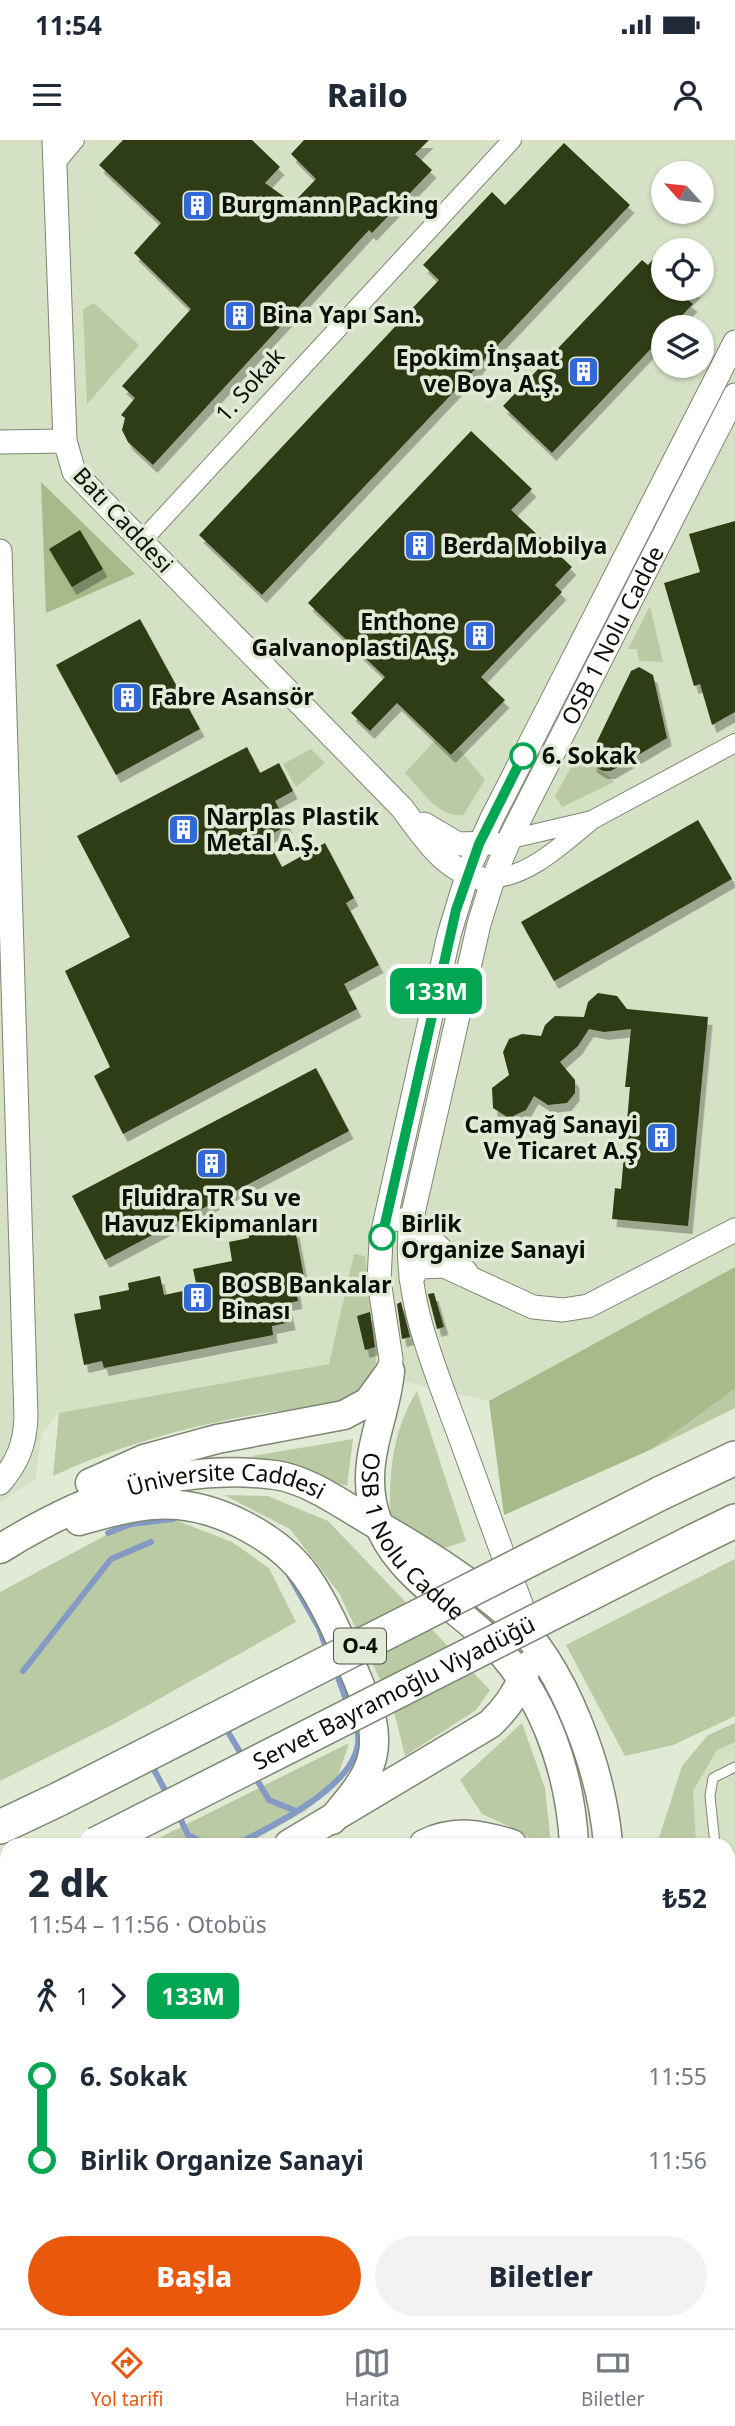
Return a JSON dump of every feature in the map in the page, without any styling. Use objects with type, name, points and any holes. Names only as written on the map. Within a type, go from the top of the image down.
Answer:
[{"type":"highway","name":"O-4","points":[[0,1827],[735,1458]]},
{"type":"highway","name":"Servet Bayramoğlu Viyadüğü","points":[[108,1838],[735,1521]]},
{"type":"main road","name":"OSB 1 Nolu Cadde","points":[[390,1371],[388,1397],[372,1444],[372,1502],[379,1526],[396,1555],[414,1577],[485,1635],[522,1682],[544,1719],[563,1769],[573,1838]]},
{"type":"main road","points":[[8,1544],[89,1483],[145,1459],[217,1439],[344,1415],[368,1402],[390,1371]]},
{"type":"main road","name":"Üniversite Caddesi","points":[[8,1544],[69,1509],[108,1493],[144,1483],[204,1473],[278,1476],[318,1491],[437,1559],[511,1616],[535,1644],[576,1720],[597,1785],[607,1838]]},
{"type":"main road","points":[[8,1544],[113,1512],[148,1506],[179,1505],[211,1512],[238,1524],[284,1554],[306,1575],[337,1631],[368,1705],[375,1735],[372,1760],[360,1785],[332,1820]]},
{"type":"main road","points":[[300,1838],[490,1724],[504,1711],[522,1682],[535,1644]]},
{"type":"main road","points":[[437,1838],[443,1835],[481,1835],[491,1838]]},
{"type":"street","name":"Batı Caddesi","points":[[54,140],[65,441],[69,463],[79,481],[401,808],[443,858],[480,877]]},
{"type":"street","points":[[55,164],[75,140]]},
{"type":"street","name":"1. Sokak","points":[[141,542],[512,140]]},
{"type":"street","name":"OSB 1 Nolu Cadde","points":[[390,1371],[391,1359],[378,1261],[449,935],[480,877],[494,842],[735,342]]},
{"type":"street","name":"OSB 1 Nolu Cadde","points":[[494,842],[735,395]]},
{"type":"street","points":[[0,442],[65,441]]},
{"type":"street","points":[[0,551],[26,1417],[25,1439],[15,1465],[0,1483]]},
{"type":"street","points":[[480,877],[527,868],[592,820],[735,743]]},
{"type":"street","name":"Batı Caddesi","points":[[401,808],[451,842],[494,842]]},
{"type":"street","points":[[494,842],[592,820]]},
{"type":"street","name":"OSB 1 Nolu Cadde","points":[[480,877],[479,924],[411,1223],[408,1254],[411,1278],[430,1353],[535,1644]]},
{"type":"street","points":[[384,1228],[398,1220],[411,1223],[471,1276]]},
{"type":"street","points":[[411,1278],[420,1267],[434,1264],[471,1276],[533,1307],[576,1310],[605,1299],[735,1230]]},
{"type":"lane","points":[[714,1838],[710,1796],[713,1778],[735,1767]]},
{"type":"shaded area","points":[[0,140],[735,140],[735,1267],[489,1401],[329,1364],[59,1413],[42,1433],[35,1480],[0,1502]]},
{"type":"shaded area","points":[[94,303],[139,345],[87,404],[83,309]]},
{"type":"shaded area","points":[[650,606],[663,662],[639,661],[637,649],[628,649]]},
{"type":"shaded area","points":[[435,740],[451,756],[459,749],[485,780],[463,815],[454,815],[438,807],[405,773]]},
{"type":"shaded area","points":[[311,749],[325,763],[296,787],[283,764]]},
{"type":"shaded area","points":[[576,758],[587,758],[614,782],[562,807],[555,796]]},
{"type":"shaded area","points":[[354,1254],[365,1256],[376,1362],[357,1392],[324,1405],[252,1415],[175,1432],[126,1447],[53,1476],[59,1413],[329,1364]]},
{"type":"shaded area","points":[[735,1389],[735,1408],[652,1449]]},
{"type":"shaded area","points":[[417,1391],[466,1541],[441,1549],[390,1514],[394,1451],[403,1420]]},
{"type":"shaded area","points":[[353,1439],[347,1486],[252,1456]]},
{"type":"shaded area","points":[[224,1495],[268,1496],[328,1521],[490,1690],[476,1710],[405,1756],[393,1707],[339,1593],[290,1529]]},
{"type":"shaded area","points":[[175,1520],[232,1542],[269,1568],[296,1622],[116,1723],[0,1781],[0,1592],[125,1525]]},
{"type":"shaded area","points":[[735,1559],[735,1716],[673,1745],[625,1756],[566,1645]]},
{"type":"shaded area","points":[[522,1723],[545,1788],[550,1838],[529,1838],[482,1814],[460,1780]]},
{"type":"shaded area","points":[[735,1723],[735,1742],[717,1750],[693,1791],[696,1838],[659,1838],[682,1766],[708,1735]]},
{"type":"shaded area","points":[[735,1742],[735,1838],[696,1838],[693,1791],[717,1750]]},
{"type":"shaded area","points":[[349,1743],[335,1785],[305,1811],[258,1838],[159,1838]]},
{"type":"green space","points":[[41,482],[135,574],[46,613]]},
{"type":"green space","points":[[735,1267],[735,1389],[652,1449],[504,1515],[489,1401]]},
{"type":"building","points":[[123,140],[252,140],[280,167],[265,183],[293,203],[316,179],[291,154],[304,140],[429,140],[415,154],[432,170],[372,233],[369,230],[153,465],[128,442],[122,430],[125,418],[121,415],[135,398],[122,386],[191,309],[134,253],[161,223],[99,165]]},
{"type":"building","points":[[564,143],[630,205],[262,595],[199,535],[439,280],[423,265],[492,192],[505,205]]},
{"type":"building","name":"Epokim İnşaat ve Boya A.Ş.","points":[[642,260],[648,265],[651,262],[651,301],[689,301],[693,304],[682,315],[651,315],[651,349],[552,453],[503,406]]},
{"type":"building","points":[[471,431],[532,489],[511,510],[572,567],[555,585],[562,592],[481,677],[505,700],[451,755],[397,703],[370,731],[351,713],[385,677],[308,603]]},
{"type":"building","points":[[735,521],[735,712],[712,725],[700,684],[694,686],[664,583],[700,572],[689,534]]},
{"type":"building","points":[[80,530],[103,569],[72,587],[49,549]]},
{"type":"building","name":"Fabre Asansör","points":[[140,619],[200,729],[116,775],[56,665]]},
{"type":"building","points":[[639,667],[653,675],[667,738],[611,771],[603,771],[593,765],[590,756],[631,671]]},
{"type":"building","points":[[247,747],[260,773],[279,763],[293,791],[275,801],[288,825],[266,837],[282,867],[325,843],[354,898],[346,903],[379,965],[344,984],[357,1009],[123,1134],[94,1076],[110,1067],[65,971],[130,937],[77,836]]},
{"type":"building","points":[[698,820],[732,879],[554,981],[521,922]]},
{"type":"building","name":"Camyağ Sanayi Ve Ticaret A.Ş","points":[[598,993],[617,996],[627,1009],[708,1017],[688,1226],[612,1219],[615,1188],[621,1189],[630,1087],[625,1087],[631,1029],[604,1032],[589,1029],[578,1046],[560,1062],[575,1080],[575,1093],[567,1103],[548,1105],[534,1096],[526,1110],[509,1118],[493,1108],[492,1088],[509,1075],[503,1052],[509,1039],[522,1034],[541,1036],[545,1025],[555,1016],[584,1017],[588,1002]]},
{"type":"building","name":"Fluidra TR Su ve Havuz Ekipmanları","points":[[316,1068],[349,1131],[105,1260],[72,1196]]},
{"type":"building","name":"BOSB Bankalar Binası","points":[[273,1226],[274,1233],[295,1229],[304,1277],[294,1279],[298,1301],[287,1303],[291,1322],[272,1326],[273,1335],[104,1368],[102,1361],[84,1365],[74,1314],[101,1309],[99,1296],[129,1290],[128,1283],[160,1276],[164,1295],[197,1288],[193,1269],[232,1261],[229,1242],[249,1238],[248,1231]]},
{"type":"building","points":[[434,1293],[444,1327],[437,1329],[428,1294]]},
{"type":"building","points":[[401,1302],[410,1337],[402,1339],[397,1304]]},
{"type":"building","points":[[370,1312],[375,1347],[365,1350],[357,1316]]},
{"type":"waterway","points":[[108,1533],[131,1524],[173,1519]]},
{"type":"waterway","points":[[23,1671],[111,1559],[151,1542]]},
{"type":"waterway","points":[[289,1575],[319,1628],[328,1653]]},
{"type":"waterway","points":[[335,1669],[348,1705]]},
{"type":"waterway","points":[[249,1838],[296,1812],[337,1781],[351,1764],[358,1745],[356,1725]]},
{"type":"waterway","points":[[225,1727],[243,1757]]},
{"type":"waterway","points":[[150,1762],[168,1796]]},
{"type":"waterway","points":[[254,1775],[269,1800],[296,1811]]},
{"type":"waterway","points":[[178,1814],[188,1835],[194,1838]]},
{"type":"bus line","name":"133M","points":[[382,1237],[456,910],[479,844],[523,756]]},
{"type":"place","name":"Burgmann Packing","points":[[198,205]]},
{"type":"place","name":"Bina Yapı San.","points":[[239,315]]},
{"type":"place","name":"Epokim İnşaat ve Boya A.Ş.","points":[[583,371]]},
{"type":"place","name":"Berda Mobilya","points":[[420,546]]},
{"type":"place","name":"Enthone Galvanoplasti A.Ş.","points":[[479,635]]},
{"type":"place","name":"Fabre Asansör","points":[[128,697]]},
{"type":"place","name":"6. Sokak","points":[[523,756]]},
{"type":"place","name":"Narplas Plastik Metal A.Ş.","points":[[183,830]]},
{"type":"place","name":"Camyağ Sanayi Ve Ticaret A.Ş","points":[[661,1138]]},
{"type":"place","name":"Fluidra TR Su ve Havuz Ekipmanları","points":[[211,1164]]},
{"type":"place","name":"Birlik Organize Sanayi","points":[[382,1237]]},
{"type":"place","name":"BOSB Bankalar Binası","points":[[198,1298]]}]
